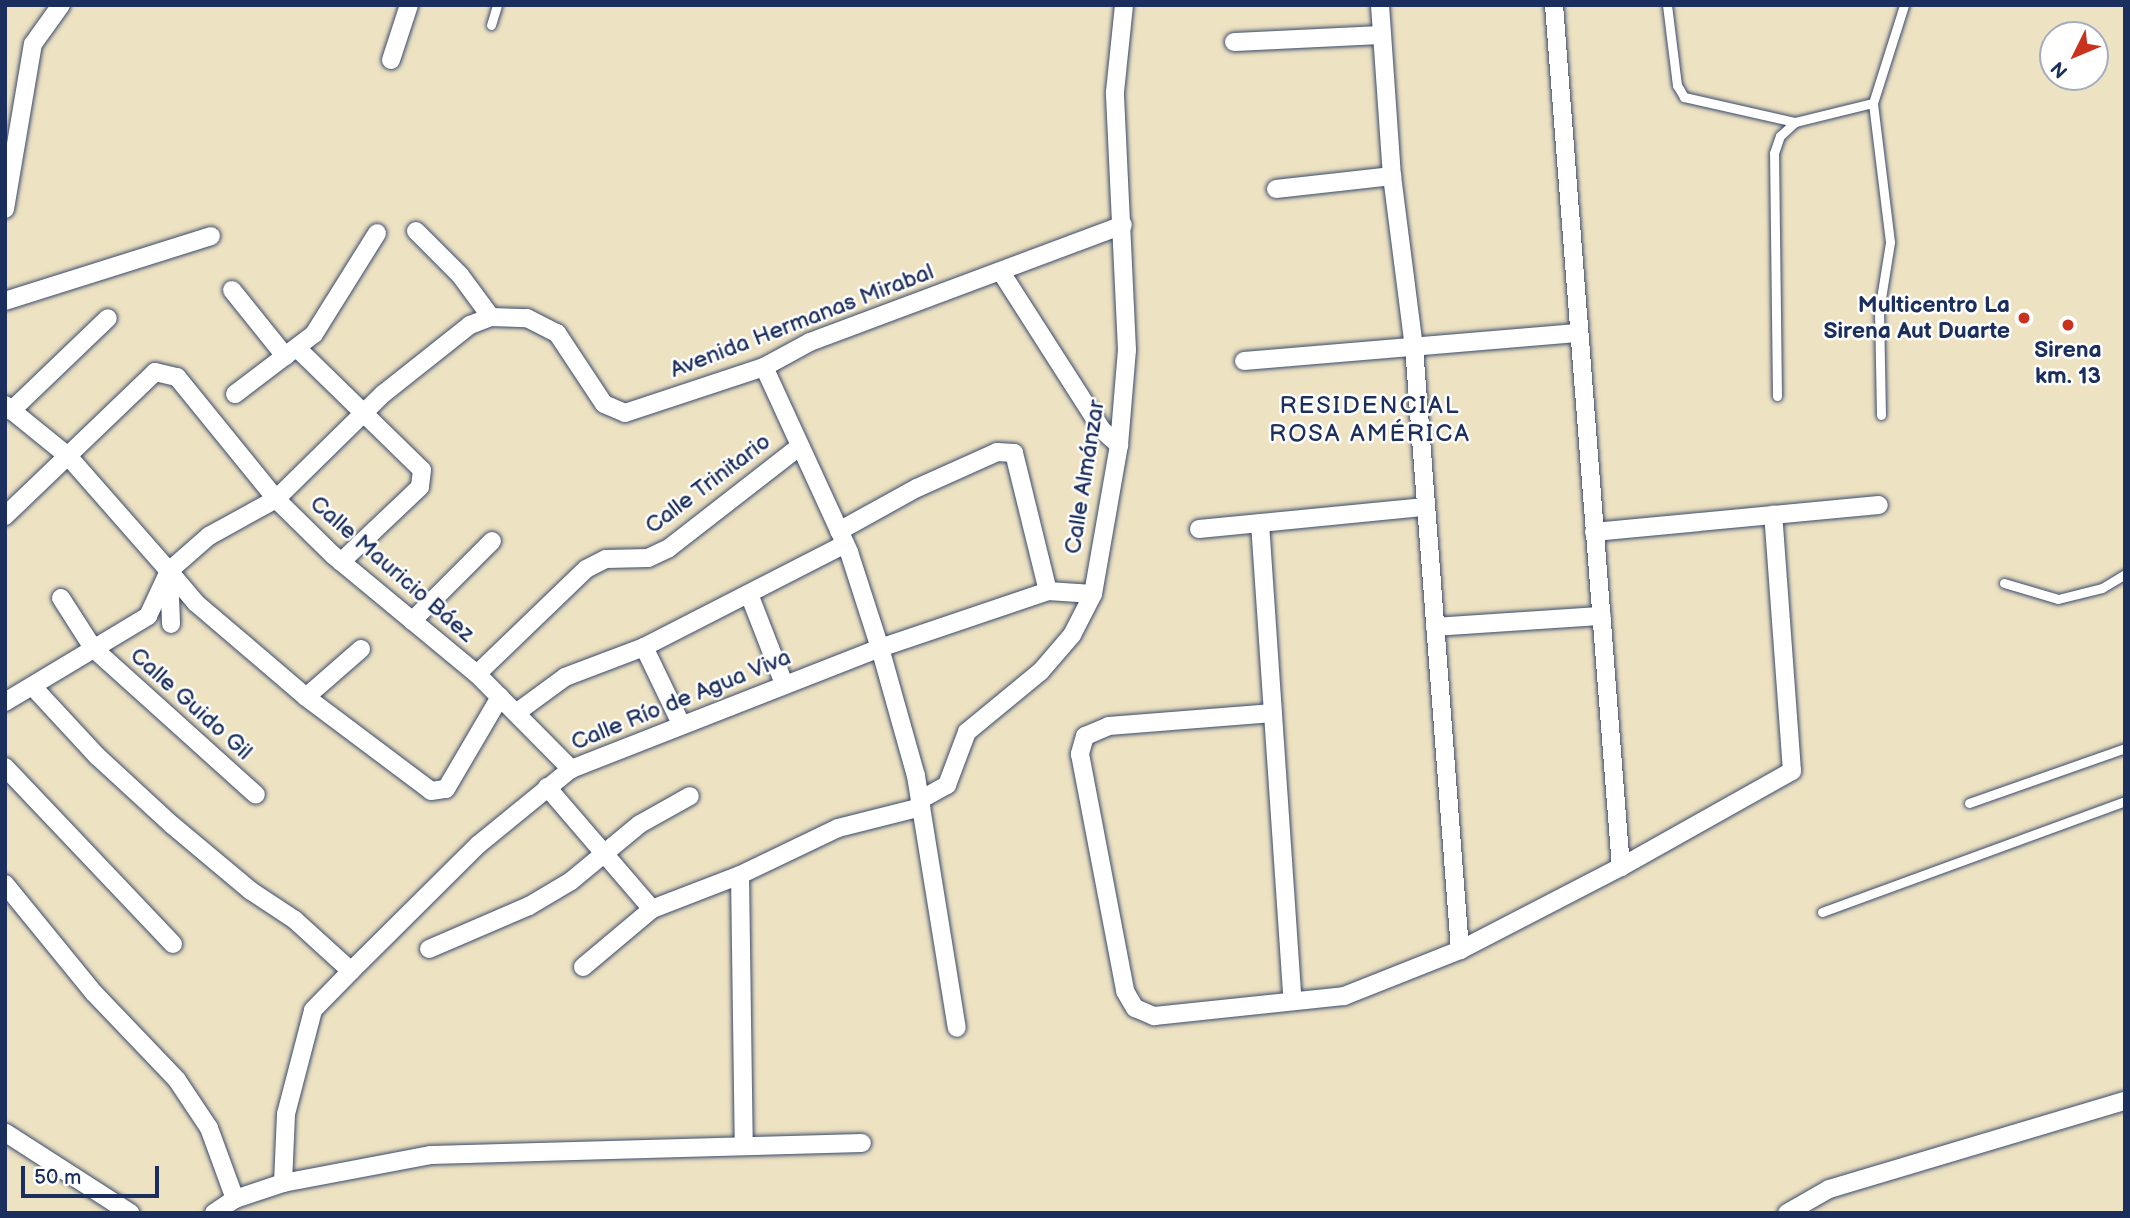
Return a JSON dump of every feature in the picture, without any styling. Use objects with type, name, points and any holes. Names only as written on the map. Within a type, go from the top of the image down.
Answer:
[{"type":"street","points":[[5,209],[33,44],[61,5]]},
{"type":"street","points":[[391,60],[409,5]]},
{"type":"street","name":"Calle Almánzar","points":[[583,967],[652,909],[740,875],[838,828],[920,804],[947,785],[967,732],[1041,671],[1072,635],[1093,594],[1119,445],[1127,350],[1115,92],[1124,5]]},
{"type":"street","points":[[1381,5],[1392,176],[1414,346],[1460,950]]},
{"type":"street","points":[[1554,5],[1577,333],[1621,867]]},
{"type":"street","points":[[1234,41],[1382,34]]},
{"type":"street","points":[[1276,189],[1392,176]]},
{"type":"street","name":"Avenida Hermanas Mirabal","points":[[5,702],[148,615],[169,571],[209,536],[276,499],[365,413],[470,325],[491,317],[527,318],[557,333],[604,404],[625,413],[764,367],[810,342],[1123,225]]},
{"type":"street","points":[[416,231],[460,275],[491,317]]},
{"type":"street","points":[[236,394],[314,334],[377,233]]},
{"type":"street","points":[[5,301],[211,236]]},
{"type":"street","points":[[1002,272],[1102,430],[1119,445]]},
{"type":"street","points":[[232,290],[291,352],[365,413],[422,470],[420,487],[341,562]]},
{"type":"street","points":[[108,318],[7,407],[68,457],[196,603],[306,696],[431,791],[446,789],[500,697]]},
{"type":"street","points":[[1244,361],[1577,333]]},
{"type":"street","points":[[764,367],[842,538],[880,648],[920,804],[957,1028]]},
{"type":"street","name":"Calle Mauricio Báez","points":[[68,457],[155,372],[177,377],[276,499],[341,562],[477,674],[571,769]]},
{"type":"street","name":"Calle Trinitario","points":[[477,674],[586,569],[606,559],[648,558],[669,548],[800,446]]},
{"type":"street","points":[[516,713],[565,677],[643,647],[749,594],[842,538],[917,488],[997,452],[1014,453],[1048,592]]},
{"type":"street","points":[[5,516],[68,457]]},
{"type":"street","points":[[1594,532],[1879,505]]},
{"type":"street","points":[[1199,529],[1425,507]]},
{"type":"street","points":[[1273,713],[1109,726],[1085,736],[1080,754],[1125,991],[1135,1008],[1154,1016],[1292,999],[1344,996],[1460,950],[1621,867],[1792,771],[1773,515]]},
{"type":"street","points":[[1260,523],[1292,999]]},
{"type":"street","points":[[412,621],[492,541]]},
{"type":"street","points":[[169,571],[171,624]]},
{"type":"street","name":"Calle Río de Agua Viva","points":[[283,1183],[286,1114],[313,1010],[479,844],[571,769],[880,648],[1048,592],[1093,594]]},
{"type":"street","points":[[749,594],[784,684]]},
{"type":"street","name":"Calle Guido Gil","points":[[61,598],[93,648],[256,795]]},
{"type":"street","points":[[1435,627],[1602,616]]},
{"type":"street","points":[[643,647],[681,724]]},
{"type":"street","points":[[306,696],[361,649]]},
{"type":"street","points":[[33,687],[97,756],[172,825],[251,891],[295,920],[351,971]]},
{"type":"street","points":[[5,767],[173,944]]},
{"type":"street","points":[[547,787],[652,909]]},
{"type":"street","points":[[429,949],[530,906],[570,881],[602,852],[690,796]]},
{"type":"street","points":[[740,875],[746,1019],[744,1145]]},
{"type":"street","points":[[5,884],[94,993],[177,1080],[209,1128],[235,1199]]},
{"type":"street","points":[[1787,1213],[1829,1189],[2125,1101]]},
{"type":"street","points":[[6,1133],[130,1213]]},
{"type":"street","points":[[215,1213],[235,1199],[283,1183],[430,1155],[862,1143]]},
{"type":"lane","points":[[491,25],[497,5]]},
{"type":"lane","points":[[1667,5],[1677,85],[1684,97],[1794,122],[1873,103]]},
{"type":"lane","points":[[1881,415],[1880,311],[1890,242],[1873,103],[1904,5]]},
{"type":"lane","points":[[1777,396],[1774,153],[1780,136],[1794,122]]},
{"type":"lane","points":[[2004,583],[2058,598],[2102,588],[2125,574]]},
{"type":"lane","points":[[1969,803],[2125,748]]},
{"type":"lane","points":[[1822,912],[2125,801]]},
{"type":"place","name":"Multicentro La Sirena Aut Duarte","points":[[2024,318]]},
{"type":"place","name":"Sirena km. 13","points":[[2068,325]]},
{"type":"district","name":"RESIDENCIAL ROSA AMÉRICA","points":[[1370,420]]}]
